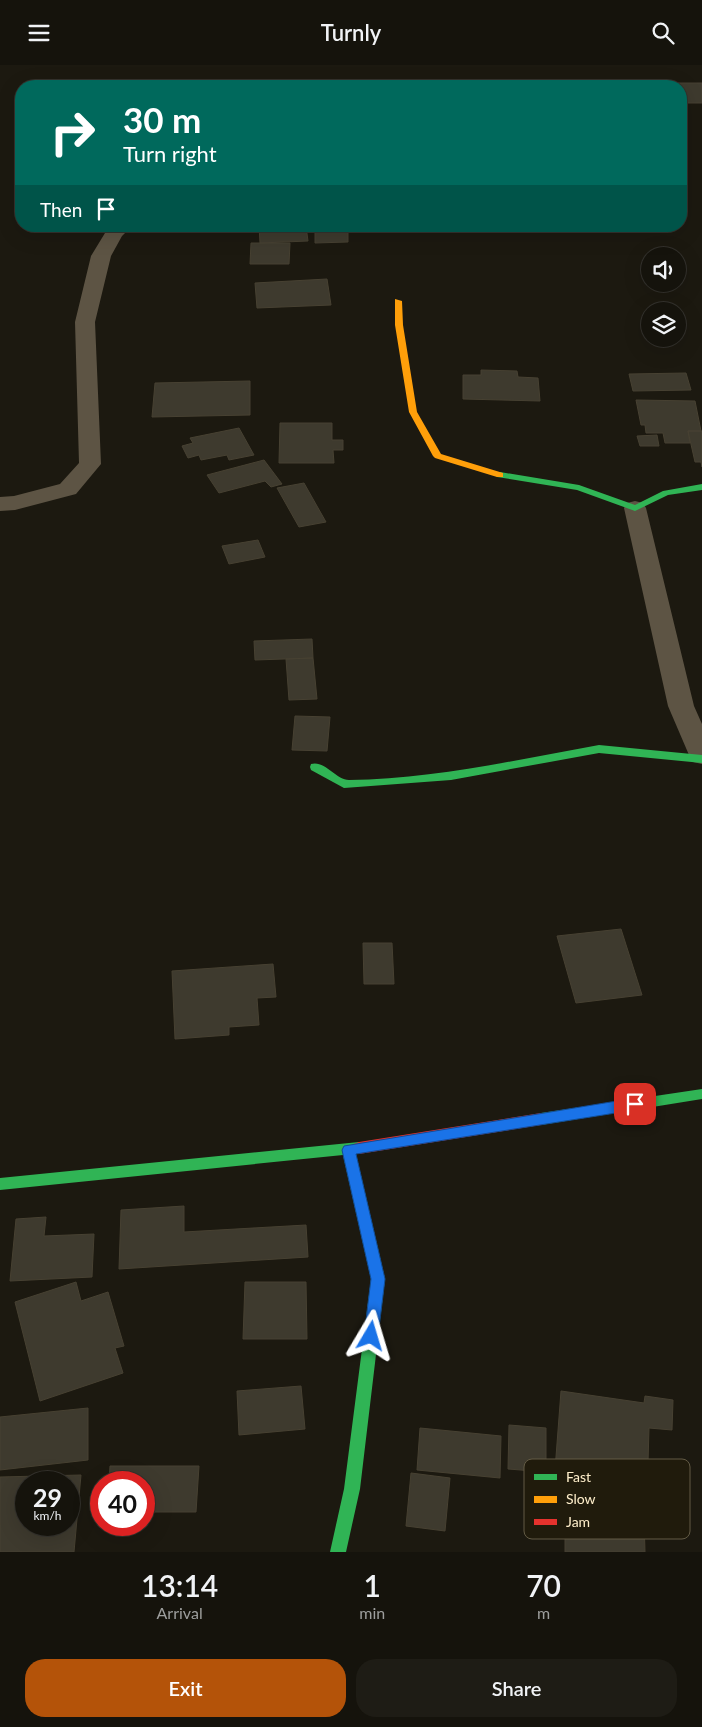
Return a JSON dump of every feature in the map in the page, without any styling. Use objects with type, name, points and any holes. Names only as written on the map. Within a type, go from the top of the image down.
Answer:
[{"type":"street","points":[[0,504],[15,503],[68,489],[90,464],[85,322],[101,256],[115,232]]},
{"type":"street","points":[[398,301],[399,325],[413,412],[438,456],[507,477],[578,488],[635,508],[666,493],[702,487]]},
{"type":"street","points":[[315,767],[344,784],[452,776],[598,749],[702,757],[681,706],[635,508]]},
{"type":"street","points":[[0,1184],[348,1150],[702,1094]]},
{"type":"street","points":[[338,1552],[352,1489],[378,1279],[348,1150]]},
{"type":"building","points":[[687,83],[702,83],[702,103],[687,103]]},
{"type":"building","points":[[259,232],[307,232],[308,241],[260,243]]},
{"type":"building","points":[[315,232],[348,232],[348,242],[315,243]]},
{"type":"building","points":[[251,243],[290,243],[289,264],[250,264]]},
{"type":"building","points":[[327,279],[331,305],[257,308],[255,283]]},
{"type":"building","points":[[481,370],[517,371],[518,377],[538,378],[540,401],[463,399],[463,375],[481,375]]},
{"type":"building","points":[[686,373],[691,390],[633,391],[629,374]]},
{"type":"building","points":[[250,381],[250,415],[152,417],[155,383]]},
{"type":"building","points":[[636,400],[695,401],[701,431],[688,431],[690,443],[665,443],[663,433],[646,433],[645,425],[641,425]]},
{"type":"building","points":[[280,423],[332,423],[332,440],[343,440],[343,450],[333,450],[334,463],[279,463]]},
{"type":"building","points":[[239,428],[254,455],[229,460],[227,455],[201,460],[199,455],[188,458],[182,446],[193,443],[190,438]]},
{"type":"building","points":[[688,431],[702,431],[702,467],[701,462],[695,462]]},
{"type":"building","points":[[657,435],[659,446],[640,446],[637,436]]},
{"type":"building","points":[[264,460],[282,484],[271,487],[265,481],[219,493],[207,475]]},
{"type":"building","points":[[304,483],[326,522],[299,527],[277,488]]},
{"type":"building","points":[[258,540],[265,557],[229,564],[222,546]]},
{"type":"building","points":[[312,639],[313,658],[255,660],[254,641]]},
{"type":"building","points":[[313,658],[317,699],[289,700],[286,659]]},
{"type":"building","points":[[295,716],[330,717],[327,751],[292,750]]},
{"type":"building","points":[[621,929],[642,995],[576,1003],[557,936]]},
{"type":"building","points":[[363,943],[392,943],[394,984],[364,984]]},
{"type":"building","points":[[273,964],[276,997],[257,998],[259,1025],[229,1027],[229,1035],[175,1039],[172,971]]},
{"type":"building","points":[[184,1206],[184,1232],[306,1225],[308,1257],[119,1269],[121,1210]]},
{"type":"building","points":[[46,1217],[44,1236],[94,1234],[92,1277],[10,1281],[16,1219]]},
{"type":"building","points":[[76,1282],[81,1301],[108,1292],[124,1346],[115,1348],[123,1373],[40,1401],[15,1302]]},
{"type":"building","points":[[245,1282],[306,1282],[307,1339],[243,1339]]},
{"type":"building","points":[[301,1386],[305,1429],[239,1435],[237,1391]]},
{"type":"building","points":[[561,1391],[644,1403],[645,1396],[673,1400],[672,1430],[649,1428],[648,1459],[556,1459]]},
{"type":"building","points":[[88,1408],[88,1460],[0,1470],[0,1417]]},
{"type":"building","points":[[509,1425],[546,1428],[546,1459],[524,1459],[524,1470],[508,1469]]},
{"type":"building","points":[[420,1428],[501,1436],[500,1478],[417,1470]]},
{"type":"building","points":[[110,1466],[199,1466],[196,1512],[155,1512],[155,1471],[110,1471]]},
{"type":"building","points":[[411,1473],[450,1478],[445,1531],[406,1526]]},
{"type":"building","points":[[0,1477],[15,1477],[15,1536],[75,1536],[74,1552],[0,1552]]},
{"type":"building","points":[[565,1539],[645,1539],[645,1552],[565,1552]]},
{"type":"traffic: fast","points":[[500,475],[579,488],[635,508],[666,493],[702,487]]},
{"type":"traffic: fast","points":[[315,767],[344,784],[451,776],[599,749],[702,759]]},
{"type":"traffic: fast","points":[[541,1119],[702,1094]]},
{"type":"traffic: fast","points":[[0,1184],[359,1148]]},
{"type":"traffic: fast","points":[[338,1552],[352,1489],[378,1279],[348,1150]]},
{"type":"traffic: slow","points":[[398,301],[399,325],[413,412],[438,456],[500,475]]},
{"type":"traffic: jam","points":[[359,1148],[541,1119]]},
{"type":"route","points":[[371,1336],[378,1279],[348,1150],[635,1104]]}]
